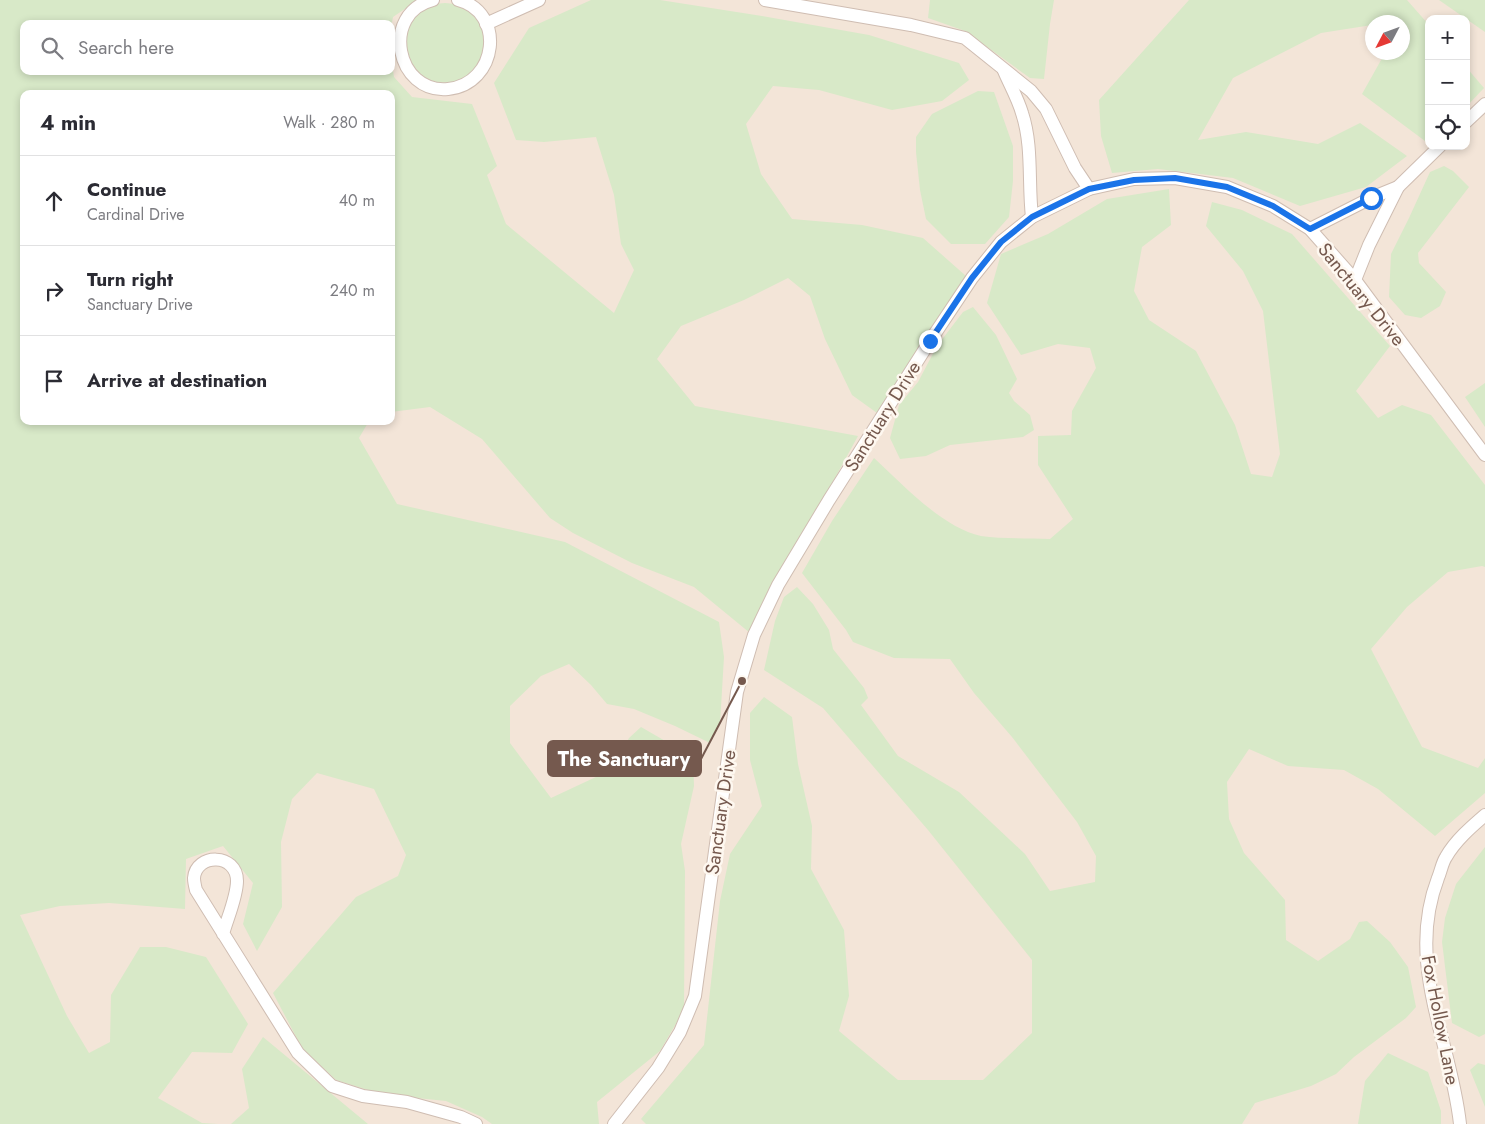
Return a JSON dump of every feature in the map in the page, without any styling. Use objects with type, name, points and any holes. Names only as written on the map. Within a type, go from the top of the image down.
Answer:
[{"type":"street","points":[[433,0],[426,2],[411,12],[402,28],[399,45],[404,63],[414,77],[430,86],[447,89],[464,85],[479,74],[488,59],[491,42],[486,24],[476,10],[458,0]]},
{"type":"street","points":[[486,24],[539,0]]},
{"type":"street","points":[[764,0],[911,25],[965,38],[1031,91],[1046,109],[1075,168],[1089,189]]},
{"type":"street","points":[[1003,68],[1023,114],[1028,147],[1029,195],[1032,217]]},
{"type":"street","points":[[1470,118],[1485,104]]},
{"type":"street","points":[[1310,229],[1398,186],[1436,150]]},
{"type":"street","name":"Sanctuary Drive","points":[[614,1124],[658,1068],[680,1032],[695,996],[737,692],[754,636],[780,580],[945,318],[972,278],[1001,242],[1032,217],[1089,189],[1134,180],[1175,178],[1227,187],[1273,206],[1310,229],[1355,280],[1485,455]]},
{"type":"street","points":[[1355,280],[1369,245],[1398,186]]},
{"type":"street","name":"Fox Hollow Lane","points":[[1460,1124],[1458,1102],[1434,1006],[1426,960],[1426,920],[1433,890],[1446,857],[1468,830],[1485,815]]},
{"type":"street","points":[[223,934],[237,880],[234,868],[227,862],[216,859],[205,863],[197,869],[194,878],[196,890],[223,934],[298,1053],[332,1086],[363,1096],[407,1102],[460,1117],[476,1124]]},
{"type":"shaded area","points":[[0,0],[1485,0],[1485,1124],[0,1124]]},
{"type":"green space","points":[[0,0],[418,0],[393,17],[392,20],[20,20],[20,75],[394,75],[412,97],[472,104],[497,166],[487,175],[506,224],[614,313],[634,270],[621,244],[614,195],[596,137],[544,142],[516,140],[494,83],[529,28],[591,0],[660,0],[869,35],[959,63],[969,80],[942,101],[892,110],[819,90],[773,86],[746,124],[761,174],[792,219],[862,225],[923,238],[966,276],[877,413],[852,395],[825,339],[810,296],[788,278],[744,300],[681,326],[657,359],[695,406],[858,436],[750,633],[694,587],[632,563],[573,533],[550,518],[482,439],[430,407],[395,411],[395,90],[20,90],[20,425],[367,425],[359,438],[397,504],[565,542],[719,622],[724,657],[720,724],[710,743],[634,709],[607,704],[569,664],[541,676],[510,706],[510,743],[551,798],[613,769],[629,738],[641,727],[693,757],[694,786],[681,844],[685,871],[684,1010],[660,1051],[597,1102],[599,1124],[492,1124],[482,1117],[446,1101],[368,1090],[336,1080],[302,1048],[273,993],[356,897],[398,876],[406,855],[374,789],[317,773],[292,799],[281,842],[282,907],[257,951],[243,924],[253,883],[223,846],[186,859],[185,909],[109,903],[60,906],[20,915],[67,1016],[89,1053],[110,1042],[111,995],[140,947],[166,947],[206,957],[248,1024],[232,1053],[192,1052],[158,1098],[202,1123],[218,1124],[0,1124]]},
{"type":"green space","points":[[930,0],[1054,0],[1044,79],[1030,78],[965,31],[928,18]]},
{"type":"green space","points":[[1189,0],[1407,0],[1425,20],[1425,141],[1362,94],[1381,60],[1410,60],[1410,15],[1365,15],[1365,26],[1321,33],[1233,78],[1198,140],[1246,132],[1318,144],[1360,123],[1407,156],[1366,187],[1300,206],[1233,178],[1158,169],[1112,173],[1101,136],[1099,100]]},
{"type":"green space","points":[[1439,0],[1485,0],[1485,32],[1470,22],[1470,15],[1461,15]]},
{"type":"green space","points":[[445,3],[460,6],[473,15],[482,28],[485,43],[482,58],[473,71],[460,80],[445,83],[430,80],[417,71],[408,58],[405,43],[408,28],[417,15],[430,6]]},
{"type":"green space","points":[[1470,72],[1484,88],[1470,103]]},
{"type":"green space","points":[[978,91],[994,92],[1013,146],[1013,181],[1009,217],[985,244],[951,244],[926,219],[920,190],[916,137],[932,114]]},
{"type":"green space","points":[[1444,166],[1453,171],[1469,187],[1418,253],[1419,263],[1446,292],[1440,306],[1421,318],[1405,315],[1389,297],[1391,254],[1430,172]]},
{"type":"green space","points":[[1169,189],[1171,225],[1142,247],[1134,291],[1149,320],[1196,351],[1235,425],[1251,474],[1272,477],[1280,454],[1263,311],[1243,271],[1206,226],[1212,202],[1242,210],[1292,234],[1390,346],[1356,391],[1378,418],[1402,405],[1431,415],[1485,485],[1485,567],[1448,572],[1407,607],[1371,649],[1422,747],[1478,768],[1485,758],[1485,793],[1435,836],[1378,789],[1344,770],[1288,766],[1249,749],[1227,782],[1229,819],[1244,853],[1285,900],[1286,940],[1318,961],[1350,939],[1359,922],[1367,921],[1390,942],[1408,967],[1416,1007],[1406,1018],[1354,1057],[1336,1074],[1311,1086],[1255,1103],[1242,1124],[646,1124],[641,1119],[704,1045],[720,901],[730,854],[762,806],[750,760],[750,713],[764,697],[792,717],[798,764],[812,826],[811,869],[844,930],[849,996],[839,1031],[898,1080],[983,1080],[1032,1033],[1032,960],[928,830],[823,708],[764,670],[775,621],[784,597],[797,587],[813,604],[829,630],[833,649],[864,688],[868,698],[861,705],[898,756],[959,792],[1025,854],[1050,891],[1095,882],[1096,856],[1077,822],[1012,737],[974,693],[950,659],[894,658],[853,642],[846,630],[802,573],[832,521],[874,458],[938,515],[952,524],[981,536],[1050,539],[1073,519],[1038,465],[1038,436],[1071,435],[1072,411],[1096,368],[1090,348],[1058,344],[1021,355],[987,303],[1001,254],[1048,234],[1107,199]]},
{"type":"green space","points":[[973,307],[996,335],[1017,379],[1009,393],[1014,401],[1030,415],[1034,430],[1023,437],[950,445],[926,456],[900,459],[890,438],[899,405],[918,382],[937,346],[963,312]]},
{"type":"green space","points":[[1485,383],[1485,427],[1465,397]]},
{"type":"green space","points":[[1485,847],[1485,1034],[1479,1037],[1452,1023],[1442,942],[1445,918],[1456,884]]},
{"type":"green space","points":[[263,1037],[368,1124],[231,1124],[249,1108],[242,1069]]},
{"type":"green space","points":[[1388,1053],[1428,1072],[1441,1111],[1441,1124],[1358,1124],[1365,1081]]},
{"type":"green space","points":[[1478,1063],[1485,1065],[1485,1107],[1470,1070]]},
{"type":"place","name":"The Sanctuary","points":[[742,681]]},
{"type":"route","points":[[930,341],[972,278],[1001,242],[1032,217],[1089,189],[1134,180],[1175,178],[1227,187],[1273,206],[1310,229],[1371,198]]}]
